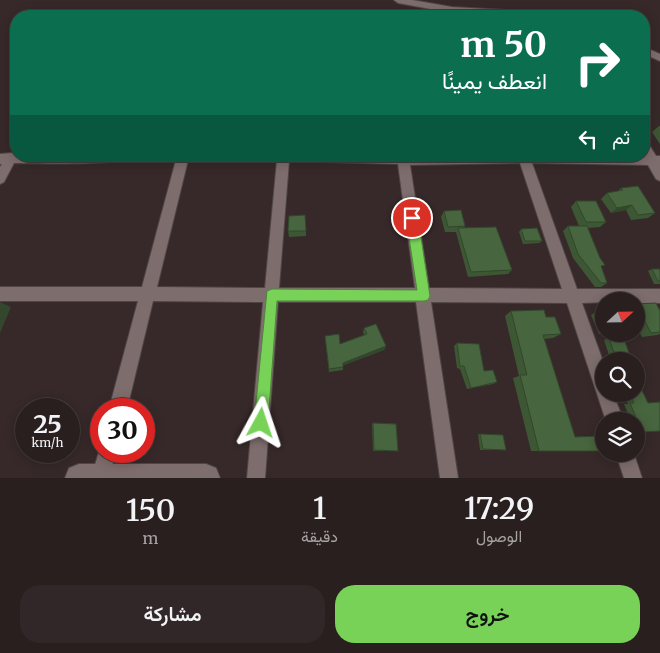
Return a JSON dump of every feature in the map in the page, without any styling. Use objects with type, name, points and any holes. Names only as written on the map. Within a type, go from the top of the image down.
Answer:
[{"type":"main road","points":[[79,478],[206,478]]},
{"type":"street","points":[[398,0],[452,10]]},
{"type":"street","points":[[0,179],[5,158]]},
{"type":"street","points":[[656,161],[660,176]]},
{"type":"street","points":[[121,398],[181,162]]},
{"type":"street","points":[[256,478],[272,295],[281,162]]},
{"type":"street","points":[[404,162],[424,296],[448,478]]},
{"type":"street","points":[[526,162],[595,362]]},
{"type":"street","points":[[0,294],[660,296]]},
{"type":"street","points":[[628,462],[634,478]]},
{"type":"street","points":[[100,478],[104,463]]},
{"type":"building","points":[[638,186],[655,213],[638,215],[632,205],[617,208],[607,193],[623,190],[621,188]]},
{"type":"building","points":[[576,201],[596,201],[606,222],[586,222]]},
{"type":"building","points":[[461,210],[465,226],[448,227],[444,211]]},
{"type":"building","points":[[305,215],[306,231],[288,231],[289,216]]},
{"type":"building","points":[[568,226],[587,226],[600,258],[605,265],[601,266],[607,283],[601,283],[578,254]]},
{"type":"building","points":[[496,227],[512,270],[471,272],[458,228]]},
{"type":"building","points":[[537,228],[542,241],[525,241],[521,229]]},
{"type":"building","points":[[652,269],[660,269],[660,281],[658,281]]},
{"type":"building","points":[[656,303],[660,311],[660,332],[651,333],[645,321],[645,304]]},
{"type":"building","points":[[544,310],[546,317],[555,317],[561,334],[543,335],[575,437],[595,436],[595,451],[539,451],[520,375],[527,375],[511,311]]},
{"type":"building","points":[[376,324],[386,346],[343,363],[343,367],[329,369],[325,336],[339,334],[340,344],[367,334],[364,328]]},
{"type":"building","points":[[610,342],[625,342],[629,352],[614,352]]},
{"type":"building","points":[[457,343],[479,344],[484,371],[493,370],[497,382],[471,388],[464,366],[460,366]]},
{"type":"building","points":[[645,397],[648,403],[660,402],[660,431],[645,432],[645,412],[634,412],[630,403],[645,402]]},
{"type":"building","points":[[373,423],[396,424],[398,451],[374,450]]},
{"type":"building","points":[[480,434],[503,435],[506,450],[483,449]]},
{"type":"route","points":[[261,423],[272,295],[424,296],[412,218]]}]
